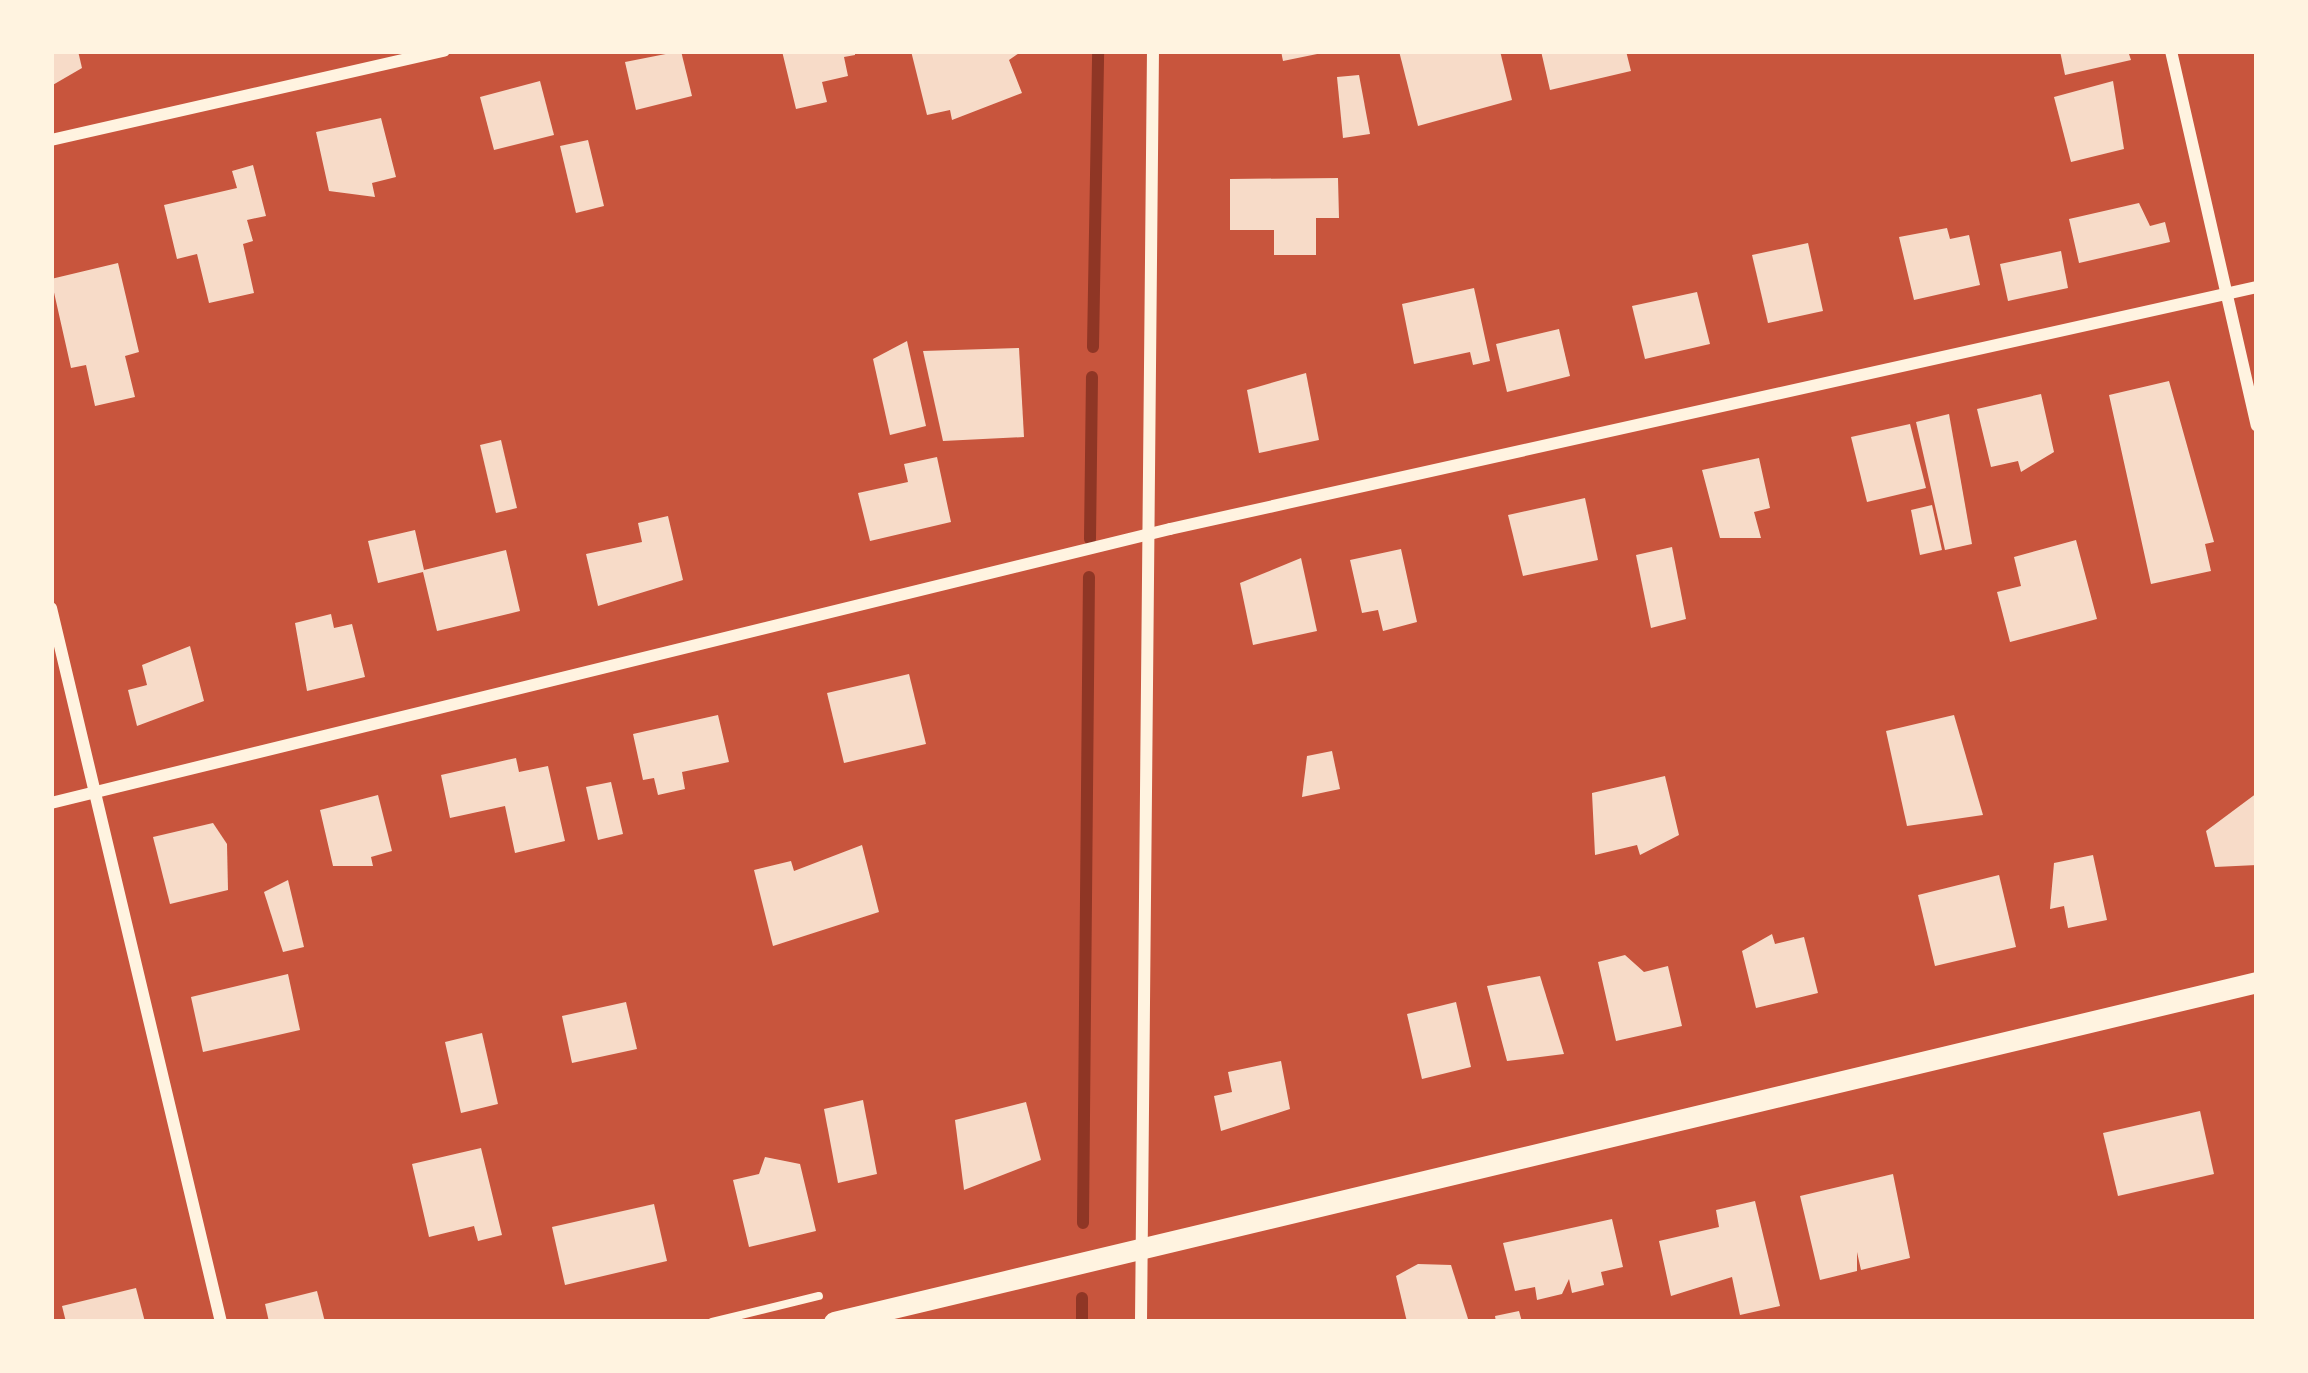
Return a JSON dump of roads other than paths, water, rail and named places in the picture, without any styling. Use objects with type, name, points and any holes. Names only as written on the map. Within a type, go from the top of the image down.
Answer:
[{"type":"street","points":[[51,140],[444,51]]},
{"type":"street","points":[[1141,1322],[1153,51]]},
{"type":"street","points":[[2171,51],[2257,425]]},
{"type":"street","points":[[51,803],[1148,536],[2257,287]]},
{"type":"street","points":[[51,608],[220,1322]]},
{"type":"street","points":[[834,1322],[2257,982]]},
{"type":"waterway","points":[[1093,347],[1098,51]]},
{"type":"waterway","points":[[1090,539],[1092,377]]},
{"type":"waterway","points":[[1083,1223],[1089,577]]},
{"type":"waterway","points":[[1082,1298],[1082,1322]]}]
